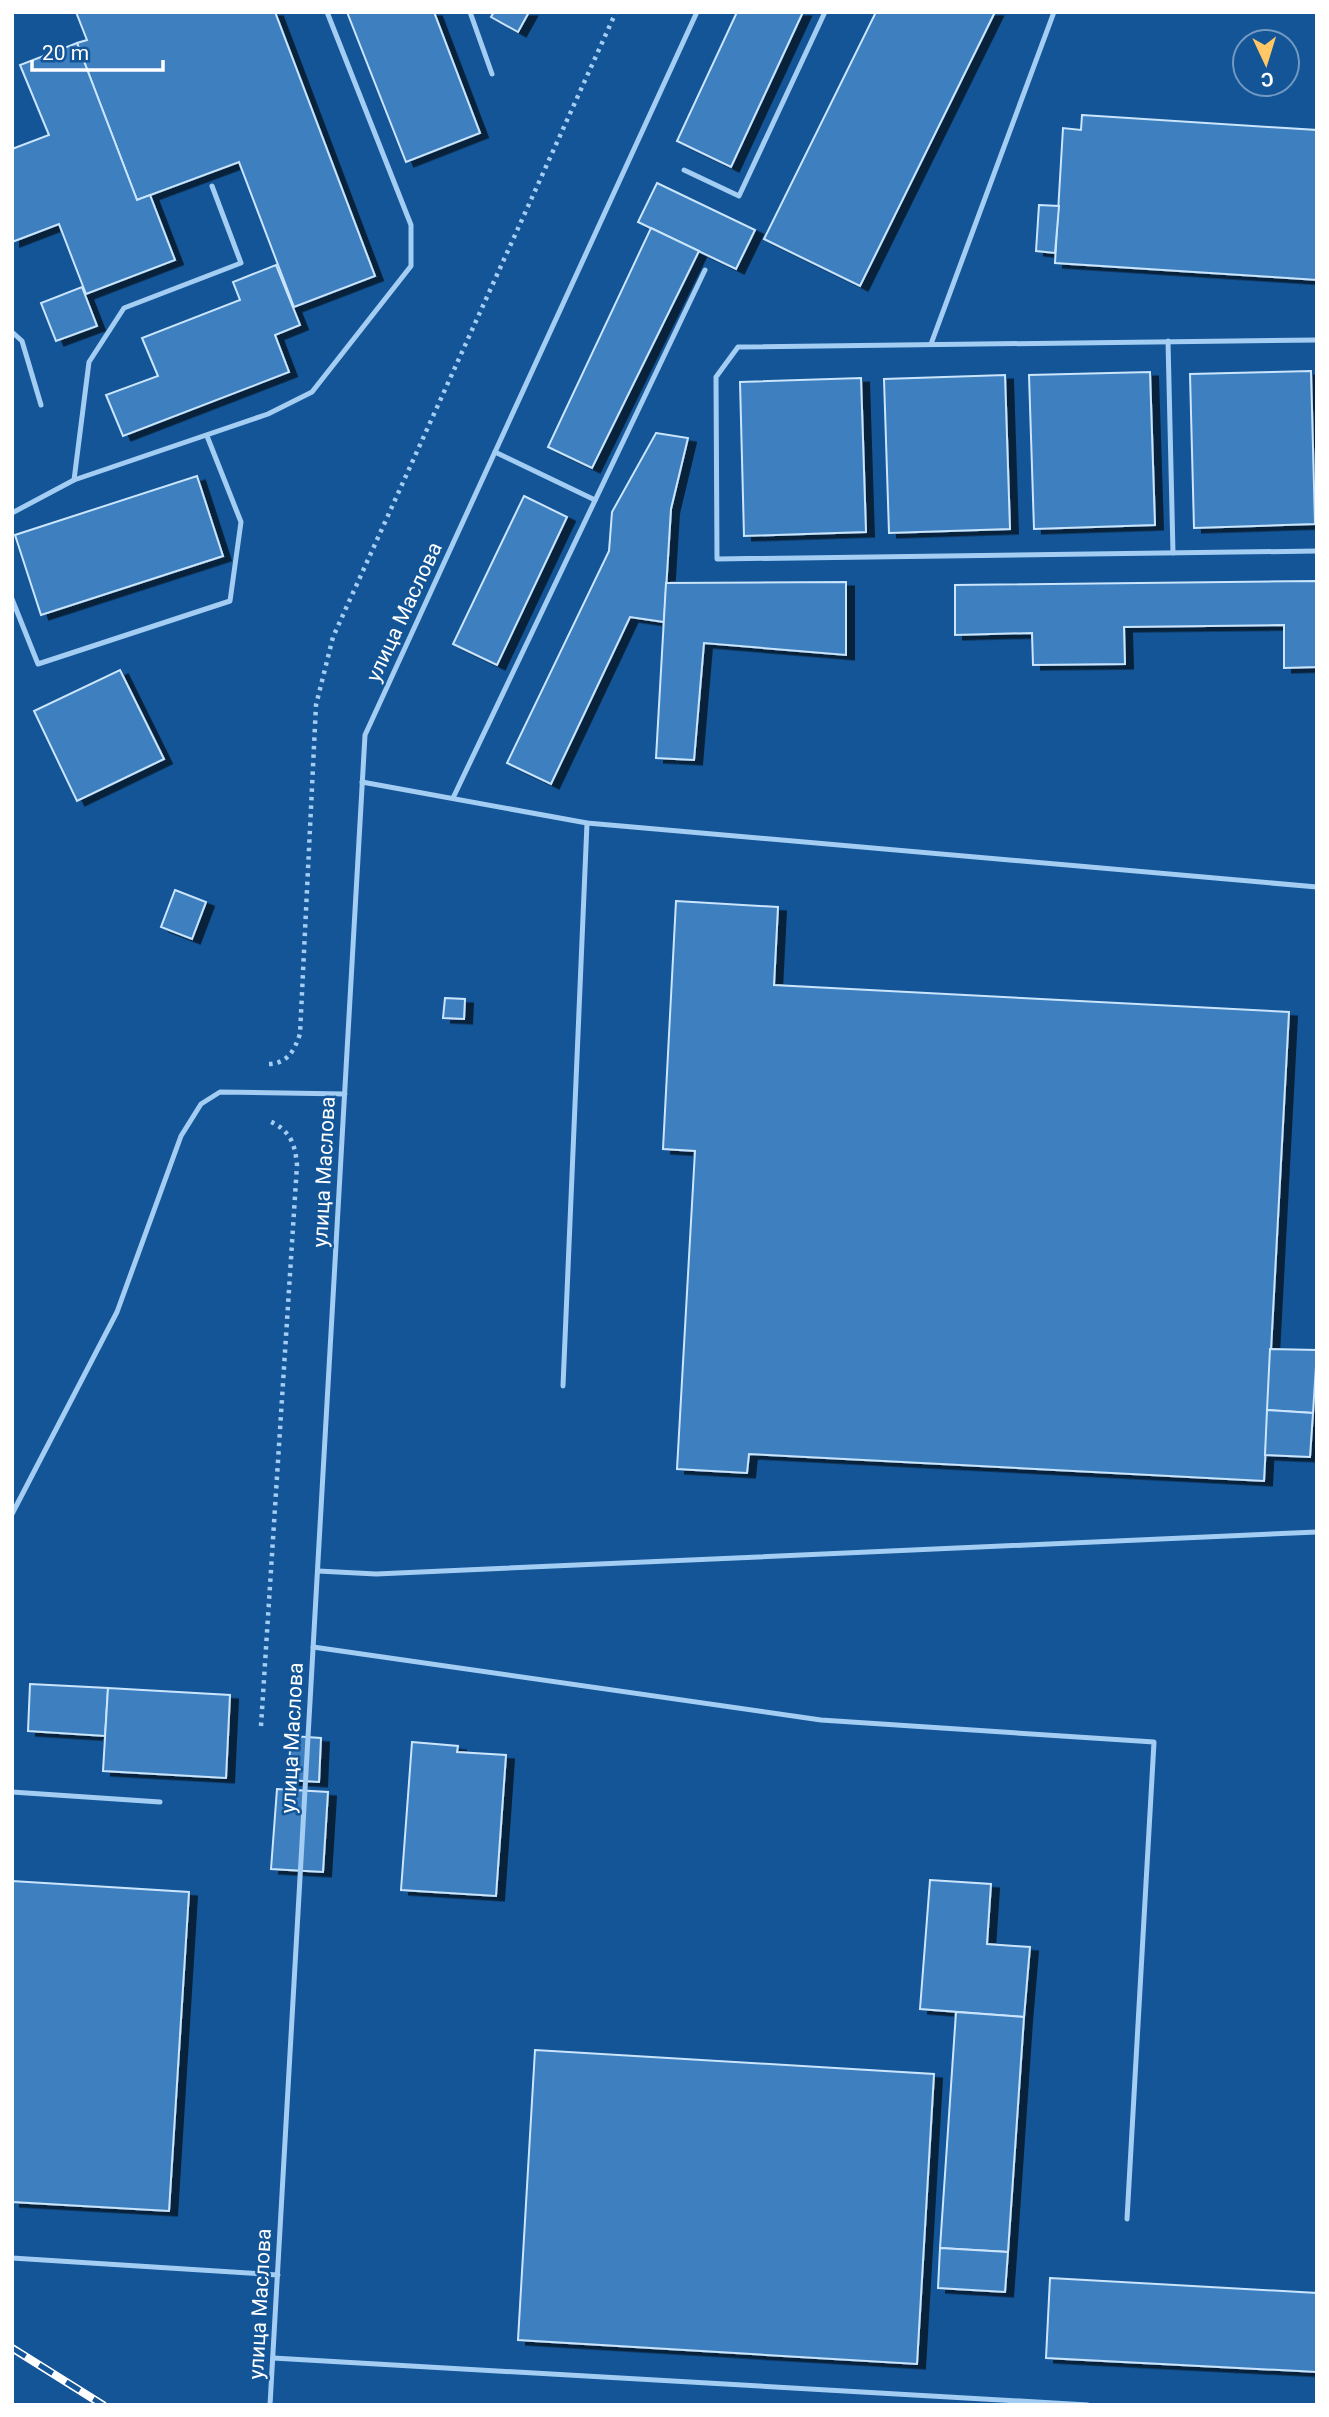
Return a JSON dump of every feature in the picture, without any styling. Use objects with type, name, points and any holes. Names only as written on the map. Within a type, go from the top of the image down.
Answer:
[{"type":"lane","points":[[12,513],[74,480],[268,414],[312,392],[411,265],[411,225],[327,12]]},
{"type":"lane","points":[[470,12],[492,74]]},
{"type":"lane","name":"улица Маслова","points":[[271,2405],[365,735],[698,12]]},
{"type":"lane","points":[[684,170],[739,196],[825,12]]},
{"type":"lane","points":[[931,344],[1054,12]]},
{"type":"lane","points":[[74,480],[89,362],[124,308],[241,263],[212,186]]},
{"type":"lane","points":[[453,799],[705,270]]},
{"type":"lane","points":[[12,332],[22,341],[41,405]]},
{"type":"lane","points":[[1317,340],[738,347],[716,377],[717,559],[1317,551]]},
{"type":"lane","points":[[1168,341],[1173,553]]},
{"type":"lane","points":[[12,599],[38,664],[230,601],[241,522],[206,436]]},
{"type":"lane","points":[[495,452],[595,500]]},
{"type":"lane","points":[[362,782],[587,823],[1317,887]]},
{"type":"lane","points":[[563,1387],[587,823]]},
{"type":"lane","points":[[12,1514],[117,1312],[180,1136],[201,1104],[220,1092],[345,1094]]},
{"type":"lane","points":[[318,1571],[376,1574],[1317,1532]]},
{"type":"lane","points":[[313,1647],[821,1720],[1154,1742],[1127,2219]]},
{"type":"lane","points":[[12,1792],[160,1802]]},
{"type":"lane","points":[[12,2258],[278,2275]]},
{"type":"lane","points":[[273,2358],[1088,2405]]},
{"type":"path","points":[[449,377],[616,12]]},
{"type":"path","points":[[257,1092],[257,1117],[270,1121],[289,1135],[295,1147],[297,1165],[261,1726]]},
{"type":"building","points":[[76,12],[275,12],[375,276],[294,307],[239,162],[137,200],[77,43],[87,40]]},
{"type":"building","points":[[347,12],[434,12],[480,133],[406,162]]},
{"type":"building","points":[[494,12],[529,12],[518,32],[491,17]]},
{"type":"building","points":[[737,12],[803,12],[731,167],[677,141]]},
{"type":"building","points":[[876,12],[995,12],[860,286],[764,239]]},
{"type":"building","points":[[77,43],[137,200],[150,195],[175,260],[86,294],[59,224],[12,242],[12,149],[49,135],[20,65]]},
{"type":"building","points":[[1082,115],[1317,130],[1317,280],[1055,263],[1063,128],[1081,130]]},
{"type":"building","points":[[657,183],[755,230],[736,269],[638,222]]},
{"type":"building","points":[[1039,205],[1059,206],[1055,253],[1036,251]]},
{"type":"building","points":[[651,228],[699,251],[592,468],[548,447]]},
{"type":"building","points":[[276,265],[300,325],[275,335],[289,372],[123,436],[106,395],[158,376],[142,338],[240,300],[233,282]]},
{"type":"building","points":[[82,287],[97,326],[56,341],[41,303]]},
{"type":"building","points":[[1311,371],[1315,524],[1194,528],[1190,374]]},
{"type":"building","points":[[1150,372],[1155,525],[1034,529],[1029,375]]},
{"type":"building","points":[[1005,375],[1010,529],[889,533],[884,379]]},
{"type":"building","points":[[861,378],[866,532],[744,536],[740,382]]},
{"type":"building","points":[[656,433],[688,438],[671,509],[664,622],[630,617],[551,784],[507,763],[609,551],[612,512]]},
{"type":"building","points":[[197,476],[223,556],[41,615],[15,535]]},
{"type":"building","points":[[524,496],[567,517],[497,665],[453,644]]},
{"type":"building","points":[[1317,581],[1317,667],[1284,668],[1284,625],[1124,627],[1125,664],[1033,665],[1032,633],[955,635],[955,585]]},
{"type":"building","points":[[846,582],[846,655],[704,643],[694,760],[656,758],[666,583]]},
{"type":"building","points":[[120,670],[164,759],[77,801],[34,711]]},
{"type":"building","points":[[175,890],[206,902],[192,939],[161,927]]},
{"type":"building","points":[[676,901],[778,907],[774,985],[1289,1012],[1264,1481],[749,1454],[747,1473],[677,1469],[695,1151],[663,1149]]},
{"type":"building","points":[[445,998],[465,999],[464,1019],[443,1018]]},
{"type":"building","points":[[1270,1349],[1317,1350],[1313,1413],[1267,1410]]},
{"type":"building","points":[[1267,1410],[1313,1413],[1310,1457],[1265,1455]]},
{"type":"building","points":[[30,1684],[108,1688],[105,1736],[28,1731]]},
{"type":"building","points":[[108,1688],[230,1695],[226,1778],[103,1771]]},
{"type":"building","points":[[291,1736],[321,1738],[319,1782],[288,1780]]},
{"type":"building","points":[[412,1742],[458,1746],[457,1752],[506,1755],[496,1896],[401,1890]]},
{"type":"building","points":[[277,1789],[328,1792],[323,1872],[271,1869]]},
{"type":"building","points":[[930,1880],[991,1884],[987,1944],[1030,1947],[1024,2017],[920,2009]]},
{"type":"building","points":[[12,1881],[189,1892],[169,2211],[12,2202]]},
{"type":"building","points":[[956,2012],[1024,2017],[1008,2252],[940,2248]]},
{"type":"building","points":[[535,2050],[934,2074],[917,2364],[518,2340]]},
{"type":"building","points":[[940,2248],[1008,2252],[1005,2292],[938,2288]]},
{"type":"building","points":[[1050,2278],[1317,2293],[1317,2372],[1046,2358]]},
{"type":"railway","points":[[12,2348],[103,2405]]}]
